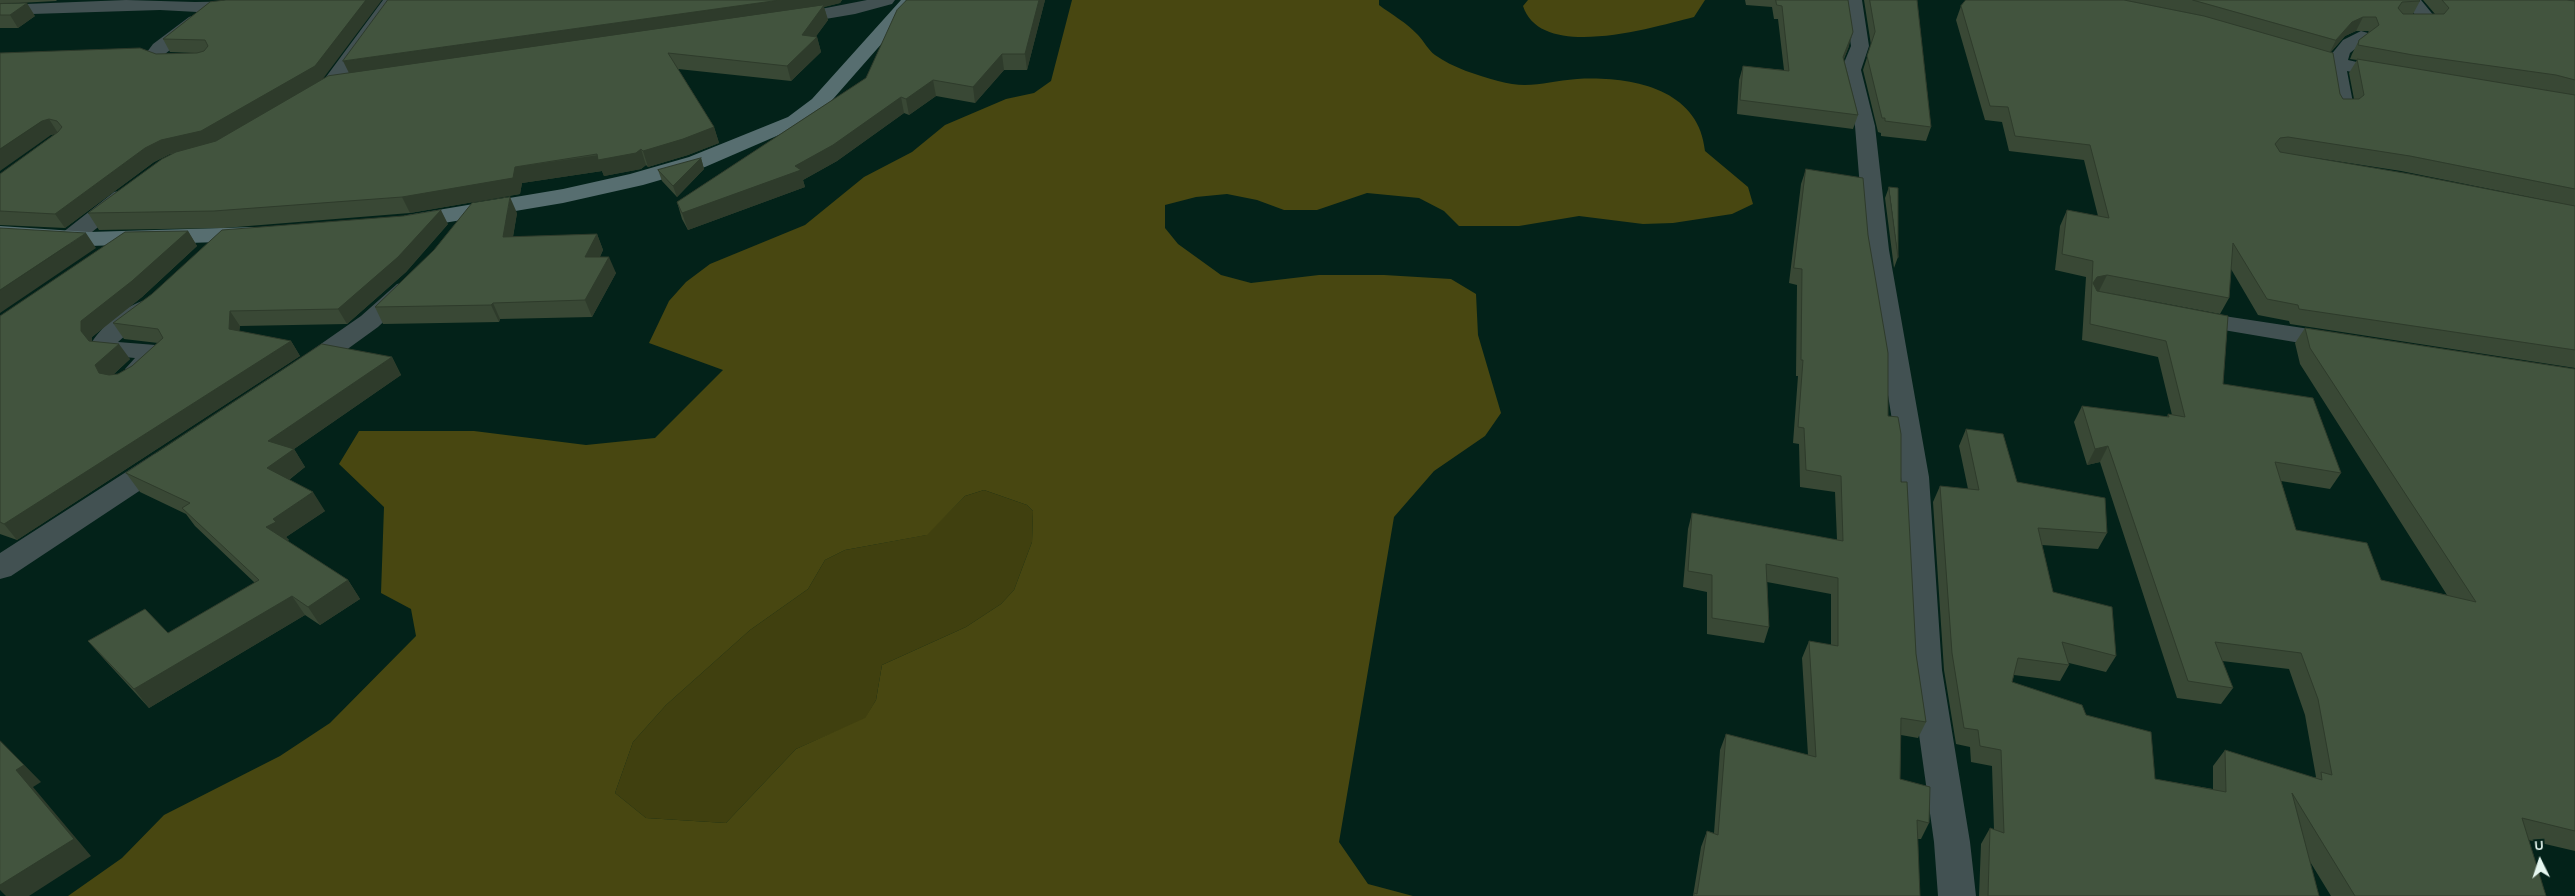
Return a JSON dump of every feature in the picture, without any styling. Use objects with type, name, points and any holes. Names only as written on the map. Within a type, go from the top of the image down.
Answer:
[{"type":"main road","points":[[391,224],[563,196],[635,180],[697,162],[795,121],[819,102],[912,0]]},
{"type":"main road","points":[[0,233],[70,238],[224,237],[273,233]]},
{"type":"street","points":[[26,10],[54,0]]},
{"type":"street","points":[[135,0],[157,6]]},
{"type":"street","points":[[0,10],[214,6],[298,0]]},
{"type":"street","points":[[375,80],[323,90],[392,0]]},
{"type":"street","points":[[771,22],[886,0]]},
{"type":"street","points":[[1853,0],[1860,46],[1851,70],[1865,126],[1877,250],[1915,476],[1926,670],[1952,842],[1957,896]]},
{"type":"street","points":[[2412,0],[2430,22],[2445,32]]},
{"type":"street","points":[[204,59],[162,60],[154,56],[160,48],[214,6]]},
{"type":"street","points":[[2401,22],[2430,22]]},
{"type":"street","points":[[2344,108],[2336,79],[2339,55],[2345,46],[2361,37]]},
{"type":"street","points":[[2281,48],[2378,73],[2406,75]]},
{"type":"street","points":[[70,238],[138,184]]},
{"type":"street","points":[[451,241],[471,212]]},
{"type":"street","points":[[202,257],[224,237]]},
{"type":"street","points":[[96,260],[129,238]]},
{"type":"street","points":[[284,381],[383,312],[425,270]]},
{"type":"street","points":[[121,382],[159,352],[110,349],[107,346],[106,338],[166,290]]},
{"type":"street","points":[[2166,313],[2358,344]]},
{"type":"street","points":[[0,568],[184,447]]},
{"type":"shaded area","points":[[1072,0],[1379,0],[1379,5],[1414,31],[1435,55],[1457,67],[1482,76],[1519,85],[1577,79],[1619,80],[1659,90],[1676,100],[1690,113],[1700,130],[1705,151],[1748,187],[1753,204],[1732,214],[1673,223],[1643,224],[1579,216],[1519,226],[1459,226],[1444,211],[1419,198],[1367,193],[1317,210],[1284,210],[1257,200],[1227,194],[1196,197],[1165,205],[1165,228],[1178,244],[1221,275],[1251,283],[1319,275],[1384,275],[1451,279],[1476,294],[1478,335],[1501,413],[1485,436],[1434,471],[1394,517],[1339,842],[1368,884],[1413,896],[68,896],[122,858],[164,815],[280,756],[330,723],[416,636],[411,609],[381,593],[384,507],[339,464],[359,431],[474,431],[586,445],[655,438],[723,370],[649,343],[669,301],[686,282],[710,264],[805,225],[864,177],[912,152],[945,125],[1006,99],[1034,93],[1051,81]],"holes":[[[984,490],[1027,505],[1033,511],[1032,542],[1014,590],[1001,604],[966,627],[882,665],[876,700],[865,718],[796,749],[726,823],[646,818],[615,793],[633,742],[666,705],[750,630],[808,589],[825,560],[845,550],[927,535],[965,496]]]},
{"type":"shaded area","points":[[1528,0],[1705,0],[1694,17],[1627,33],[1574,37],[1552,33],[1534,23],[1523,6]]},
{"type":"shaded area","points":[[984,490],[1027,505],[1033,511],[1032,542],[1014,590],[1001,604],[966,627],[882,665],[876,700],[865,719],[796,749],[726,823],[646,818],[615,793],[633,742],[666,705],[750,630],[808,589],[825,560],[845,550],[926,535],[965,496]]},
{"type":"building","points":[[226,0],[366,0],[315,66],[201,131],[161,140],[145,148],[55,214],[0,211],[0,174],[58,132],[62,127],[57,121],[49,119],[42,121],[0,149],[0,53],[140,48],[156,54],[197,53],[204,51],[208,46],[205,40],[163,39],[210,2]]},
{"type":"building","points":[[388,0],[780,0],[343,61]]},
{"type":"building","points":[[907,0],[1039,0],[1025,54],[1002,54],[973,87],[933,80],[906,99],[901,97],[833,145],[795,166],[801,170],[682,213],[677,202],[866,78],[897,10]]},
{"type":"building","points":[[1776,0],[1848,0],[1853,32],[1843,57],[1858,115],[1740,100],[1743,66],[1789,71],[1782,6],[1777,5]]},
{"type":"building","points":[[1870,0],[1917,0],[1931,127],[1885,121],[1885,118],[1882,118],[1867,56],[1875,32]]},
{"type":"building","points":[[1966,0],[2124,0],[2204,16],[2333,53],[2340,94],[2343,99],[2359,99],[2364,95],[2357,59],[2575,95],[2575,189],[2410,156],[2288,137],[2280,138],[2275,144],[2280,152],[2410,174],[2575,206],[2575,350],[2299,309],[2298,305],[2267,299],[2233,243],[2229,298],[2107,275],[2097,277],[2093,283],[2097,291],[2228,316],[2223,384],[2313,398],[2341,473],[2275,462],[2296,530],[2367,543],[2381,580],[2476,602],[2310,348],[2305,328],[2575,369],[2575,831],[2522,818],[2546,896],[2355,896],[2292,793],[2319,896],[1988,896],[1990,828],[2004,833],[2001,750],[1980,746],[1978,730],[1964,728],[1952,653],[1940,486],[1979,490],[1966,429],[2003,434],[2017,482],[2105,498],[2107,533],[2038,528],[2053,592],[2112,607],[2116,656],[2062,642],[2069,665],[2018,658],[2012,682],[2082,705],[2086,715],[2151,732],[2155,779],[2226,792],[2225,750],[2322,780],[2321,772],[2332,775],[2318,699],[2301,653],[2215,642],[2233,688],[2188,681],[2108,446],[2095,449],[2082,406],[2169,417],[2168,414],[2185,417],[2166,341],[2090,324],[2093,261],[2062,254],[2067,210],[2109,218],[2090,145],[2015,136],[2008,107],[1990,106],[1961,6]]},
{"type":"building","points":[[2193,0],[2420,1],[2402,2],[2398,8],[2403,14],[2444,14],[2449,8],[2442,0],[2575,1],[2575,80],[2556,75],[2413,55],[2358,45],[2359,40],[2379,25],[2376,17],[2363,17],[2352,22],[2336,40]]},
{"type":"building","points":[[27,3],[10,15],[0,15],[0,4]]},
{"type":"building","points":[[824,5],[802,35],[817,37],[787,66],[668,53],[714,127],[683,139],[643,151],[641,149],[636,153],[598,160],[597,154],[515,167],[513,178],[402,197],[214,211],[88,213],[162,159],[176,152],[216,141],[328,76]]},
{"type":"building","points":[[701,158],[673,186],[658,170]]},
{"type":"building","points":[[1806,169],[1863,178],[1868,235],[1888,353],[1888,416],[1898,417],[1901,434],[1901,482],[1907,482],[1916,654],[1926,722],[1901,718],[1900,779],[1930,787],[1929,823],[1917,820],[1920,896],[1694,896],[1694,893],[1697,894],[1707,831],[1718,835],[1726,734],[1816,757],[1809,641],[1838,646],[1838,578],[1766,564],[1769,627],[1712,618],[1712,575],[1688,571],[1692,513],[1843,541],[1841,476],[1806,470],[1804,428],[1798,427],[1803,360],[1801,360],[1802,269],[1794,268]]},
{"type":"building","points":[[1889,187],[1898,188],[1898,257]]},
{"type":"building","points":[[510,197],[503,237],[597,234],[585,257],[609,257],[585,300],[493,303],[491,305],[375,307],[434,250],[472,203]]},
{"type":"building","points":[[441,210],[398,257],[338,309],[230,311],[229,329],[291,341],[4,524],[0,522],[0,316],[125,232],[188,231],[132,281],[81,321],[81,331],[89,341],[119,344],[95,365],[99,373],[118,374],[132,366],[163,338],[158,329],[113,323],[152,294],[222,230],[403,216]]},
{"type":"building","points":[[0,228],[86,233],[0,290]]},
{"type":"building","points":[[322,344],[392,357],[268,441],[294,449],[267,468],[313,492],[273,519],[276,522],[266,527],[348,580],[308,607],[292,596],[134,689],[88,641],[145,609],[168,633],[259,580],[182,508],[190,503],[126,473]]},
{"type":"building","points":[[0,741],[24,765],[16,770],[74,839],[0,885]]}]
